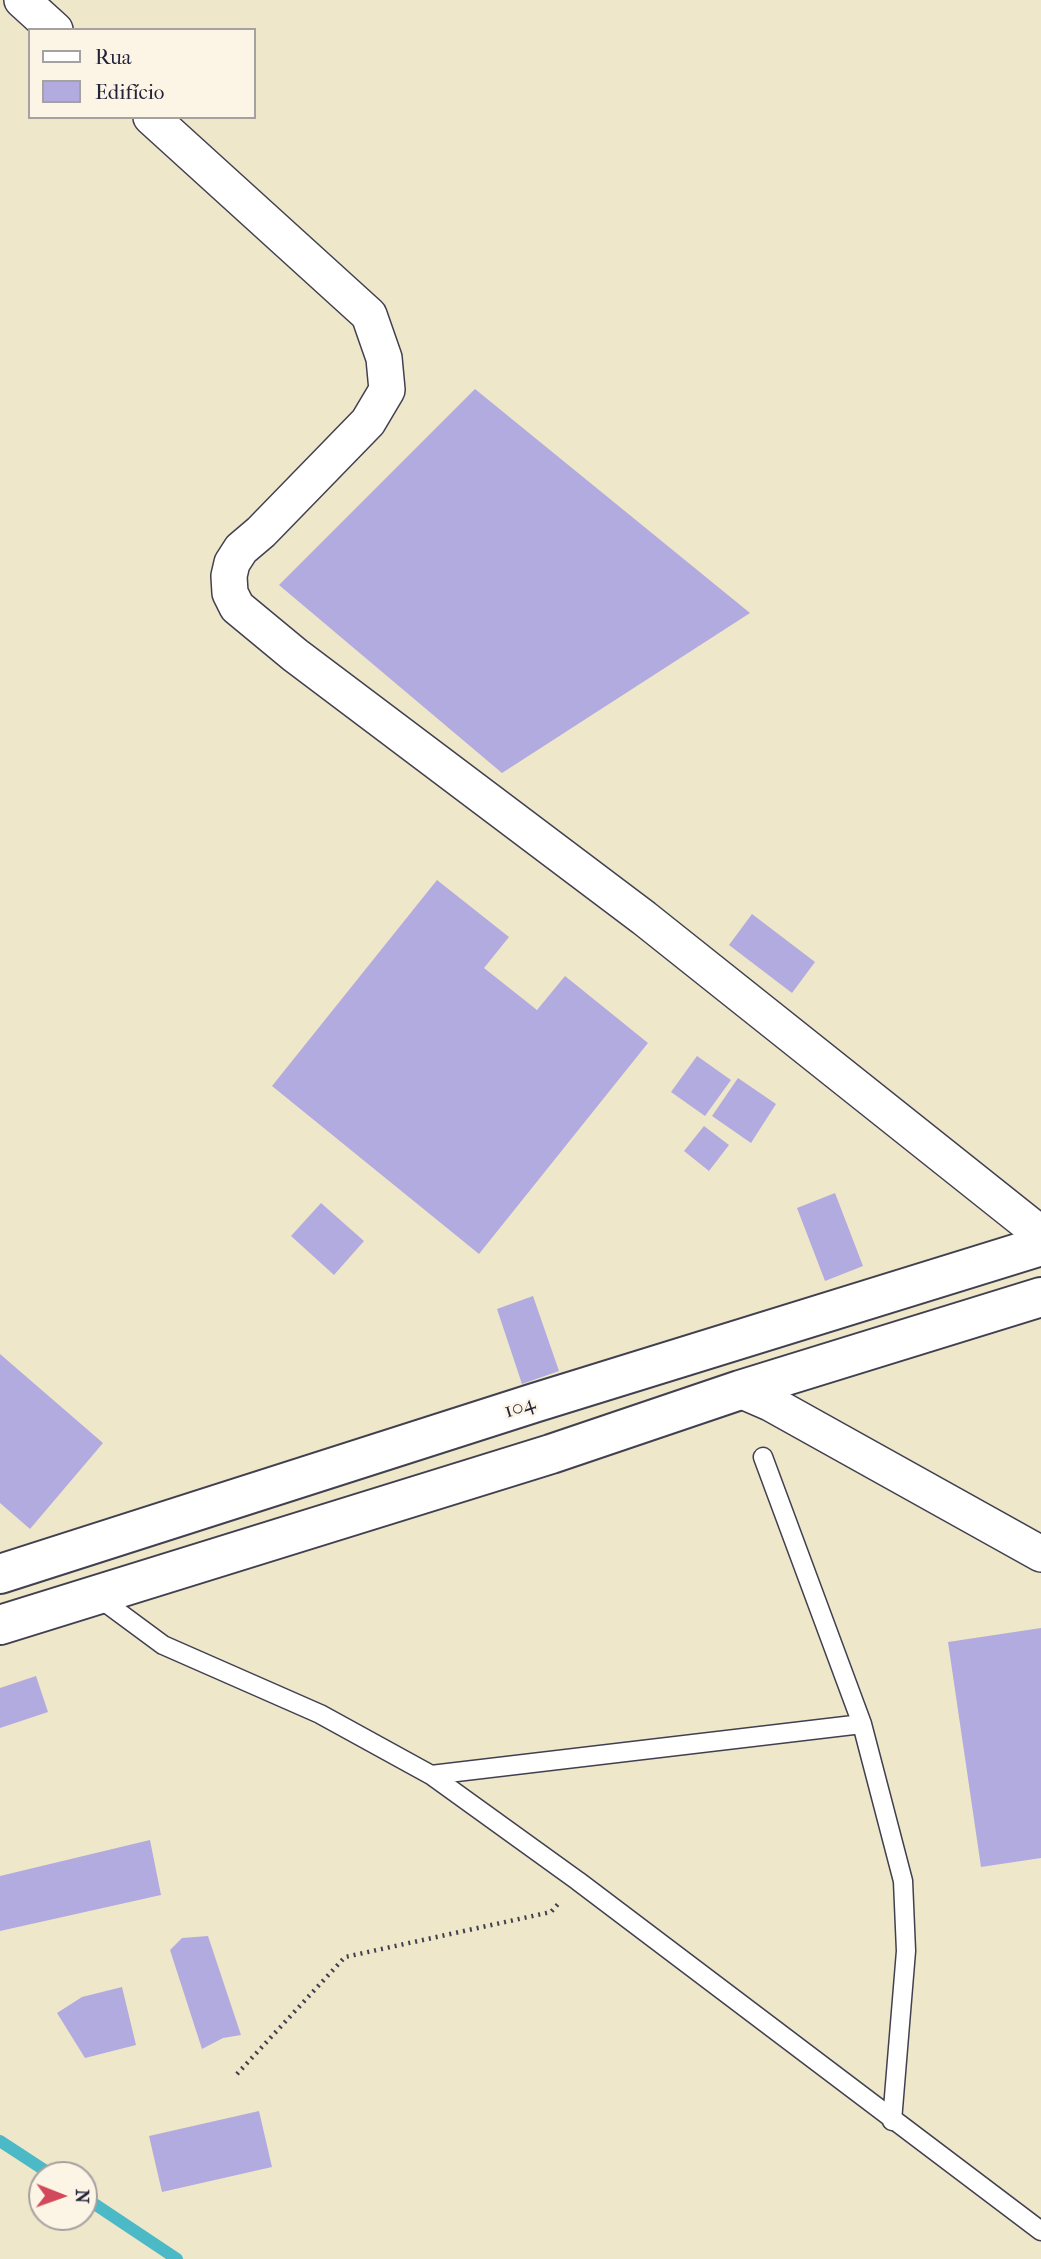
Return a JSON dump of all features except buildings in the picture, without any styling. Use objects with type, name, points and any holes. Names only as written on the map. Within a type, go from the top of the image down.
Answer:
[{"type":"street","points":[[22,0],[53,28]]},
{"type":"street","points":[[154,119],[369,315],[384,358],[387,390],[368,422],[261,532],[241,549],[232,563],[229,576],[230,593],[237,607],[295,654],[644,918],[1041,1234]]},
{"type":"street","name":"104","points":[[4,1569],[1041,1246]]},
{"type":"street","points":[[0,1625],[551,1454],[740,1390],[1041,1297]]},
{"type":"street","points":[[740,1390],[782,1410],[1041,1554]]},
{"type":"street","points":[[534,1403],[551,1454]]},
{"type":"lane","points":[[763,1457],[862,1724],[903,1881],[906,1951],[892,2121]]},
{"type":"lane","points":[[95,1595],[163,1645],[320,1714],[430,1775],[578,1881],[892,2121],[1041,2231]]},
{"type":"lane","points":[[430,1775],[862,1724]]},
{"type":"path","points":[[237,2074],[345,1957],[551,1912],[578,1881]]},
{"type":"waterway","points":[[0,2141],[31,2161]]},
{"type":"waterway","points":[[98,2206],[177,2259]]}]
